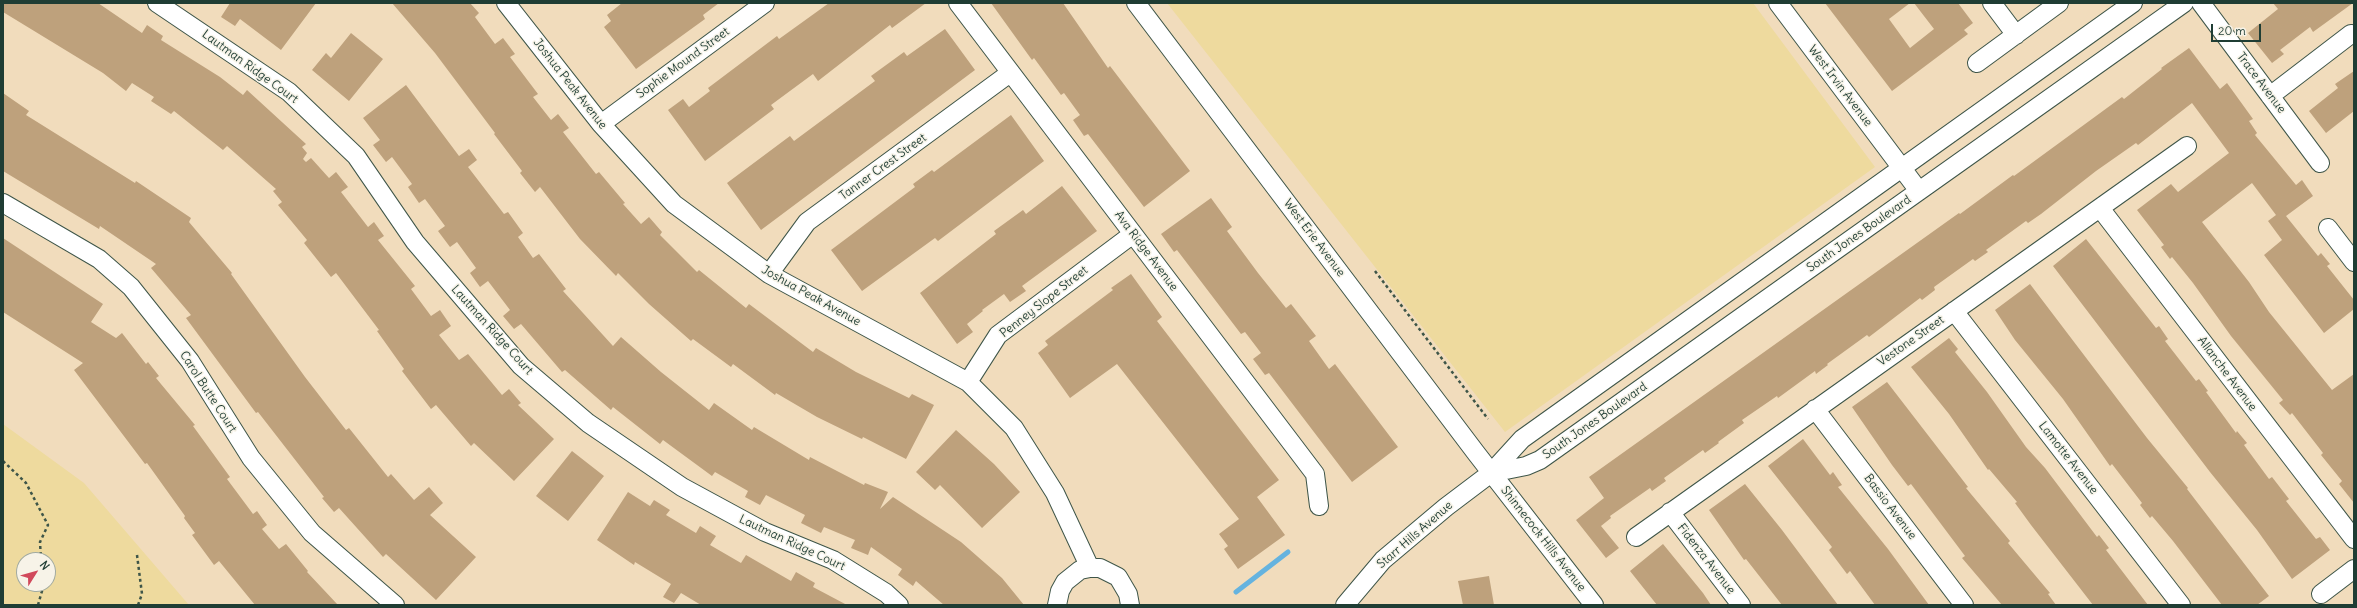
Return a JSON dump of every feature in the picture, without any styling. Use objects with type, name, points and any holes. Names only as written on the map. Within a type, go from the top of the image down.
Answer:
[{"type":"street","name":"Lautman Ridge Court","points":[[158,3],[289,92],[356,156],[415,242],[521,366],[588,423],[682,487],[765,532],[833,560],[886,593],[899,605]]},
{"type":"street","name":"Joshua Peak Avenue","points":[[506,3],[601,124],[674,204],[769,274],[968,382],[1014,428],[1055,493],[1090,568]]},
{"type":"street","name":"Sophie Mound Street","points":[[601,124],[764,3]]},
{"type":"street","name":"Ava Ridge Avenue","points":[[958,3],[1314,474],[1319,506]]},
{"type":"street","name":"West Erie Avenue","points":[[1136,3],[1492,473]]},
{"type":"street","name":"West Irvin Avenue","points":[[1778,3],[1919,191]]},
{"type":"street","points":[[1992,3],[2016,35]]},
{"type":"street","points":[[1977,63],[2059,3]]},
{"type":"street","points":[[1492,473],[1522,439],[2133,3]]},
{"type":"street","name":"South Jones Boulevard","points":[[1492,473],[1526,466],[1540,460],[2184,3]]},
{"type":"street","name":"Trace Avenue","points":[[2201,3],[2320,163]]},
{"type":"street","points":[[2270,96],[2351,34]]},
{"type":"street","name":"Tanner Crest Street","points":[[769,274],[807,222],[1010,72]]},
{"type":"street","name":"Vestone Street","points":[[1636,537],[2187,146]]},
{"type":"street","name":"Carol Butte Court","points":[[3,203],[99,259],[131,287],[190,361],[251,458],[312,533],[395,605]]},
{"type":"street","name":"Allanche Avenue","points":[[2100,208],[2354,540]]},
{"type":"street","points":[[2328,228],[2354,262]]},
{"type":"street","name":"Penney Slope Street","points":[[968,382],[998,335],[1133,234]]},
{"type":"street","name":"Lamotte Avenue","points":[[1954,311],[2181,605]]},
{"type":"street","name":"Bassio Avenue","points":[[1815,409],[1964,605]]},
{"type":"street","name":"Starr Hills Avenue","points":[[1345,605],[1383,560],[1446,507],[1492,473]]},
{"type":"street","name":"Shinnecock Hills Avenue","points":[[1492,473],[1594,605]]},
{"type":"street","name":"Fidenza Avenue","points":[[1670,512],[1741,605]]},
{"type":"street","points":[[1057,605],[1060,591],[1065,582],[1080,570],[1090,568],[1100,568],[1118,577],[1128,594],[1130,605]]},
{"type":"street","points":[[2321,594],[2354,569]]},
{"type":"path","points":[[1375,271],[1488,419]]},
{"type":"path","points":[[3,461],[26,483],[48,524],[40,542],[41,552]]},
{"type":"path","points":[[137,555],[142,594],[138,605]]},
{"type":"path","points":[[38,605],[42,592]]},
{"type":"sand","points":[[1167,3],[1753,3],[1875,167],[1505,432]]},
{"type":"sand","points":[[3,424],[84,483],[189,605],[3,605]]},
{"type":"building","points":[[3,3],[98,3],[142,33],[147,25],[163,36],[161,40],[220,77],[243,95],[247,90],[306,144],[302,147],[307,153],[303,159],[306,162],[311,158],[329,178],[336,172],[348,187],[341,192],[368,227],[374,222],[384,236],[378,240],[415,286],[411,289],[431,316],[440,310],[451,326],[439,335],[459,360],[468,354],[502,395],[509,389],[521,403],[518,405],[554,439],[514,481],[474,443],[471,446],[436,405],[431,409],[402,371],[404,369],[377,331],[379,330],[336,273],[331,277],[304,243],[307,240],[278,205],[282,202],[273,191],[276,189],[227,146],[223,150],[174,111],[171,114],[151,101],[154,97],[132,83],[126,91],[103,73],[3,12]]},
{"type":"building","points":[[230,3],[316,3],[281,50],[240,19],[235,26],[221,17]]},
{"type":"building","points":[[392,3],[470,3],[479,13],[475,17],[495,44],[503,38],[515,54],[510,57],[538,94],[533,97],[551,120],[558,114],[569,128],[563,132],[596,174],[599,172],[625,203],[623,204],[641,224],[649,217],[662,232],[660,235],[697,272],[699,270],[746,308],[749,304],[813,352],[816,348],[856,372],[909,398],[912,394],[934,405],[906,459],[863,437],[862,439],[817,417],[776,393],[775,395],[733,364],[731,367],[693,339],[691,341],[649,304],[618,273],[616,276],[580,239],[540,187],[535,192],[520,173],[522,171],[494,134],[495,133],[435,53]]},
{"type":"building","points":[[622,3],[719,3],[703,15],[705,19],[636,69],[604,27],[611,21],[607,15]]},
{"type":"building","points":[[829,3],[926,3],[892,28],[890,25],[818,81],[813,74],[771,105],[774,109],[705,161],[668,110],[683,99],[689,107],[710,91],[708,88],[777,36],[779,39]]},
{"type":"building","points":[[991,3],[1063,3],[1108,68],[1110,66],[1190,171],[1144,207],[1088,134],[1084,136],[1073,120],[1080,115],[1064,93],[1061,95],[1034,58],[1032,60]]},
{"type":"building","points":[[1825,3],[1910,3],[1889,19],[1910,48],[1934,29],[1914,3],[1958,3],[1973,23],[1964,30],[1968,34],[1892,91]]},
{"type":"building","points":[[2273,3],[2353,3],[2313,32],[2310,27],[2280,50],[2284,54],[2272,63],[2248,33],[2278,9]]},
{"type":"building","points":[[945,29],[975,70],[761,230],[727,183],[790,136],[794,141],[875,81],[871,76],[904,52],[907,56]]},
{"type":"building","points":[[351,33],[383,59],[349,101],[312,70],[326,53],[331,58]]},
{"type":"building","points":[[2189,48],[2220,89],[2227,83],[2253,119],[2249,121],[2257,133],[2255,135],[2296,185],[2302,180],[2313,196],[2286,216],[2318,256],[2321,253],[2330,264],[2327,266],[2354,300],[2354,309],[2324,333],[2264,255],[2282,240],[2268,221],[2276,215],[2252,183],[2202,222],[2249,282],[2269,312],[2332,390],[2354,374],[2354,503],[2339,484],[2342,481],[2321,455],[2323,453],[2292,413],[2290,415],[2279,403],[2283,400],[2231,336],[2193,283],[2172,257],[2170,259],[2161,247],[2164,245],[2137,210],[2171,184],[2178,192],[2229,153],[2192,103],[2138,145],[2136,143],[2096,171],[2041,214],[2028,223],[2026,221],[1986,250],[1988,252],[1975,261],[1973,259],[1934,287],[1935,290],[1922,300],[1920,298],[1869,337],[1867,335],[1827,364],[1828,365],[1816,374],[1815,371],[1778,398],[1777,396],[1742,420],[1744,423],[1718,442],[1719,443],[1705,453],[1703,450],[1664,478],[1666,481],[1652,491],[1650,488],[1610,516],[1611,518],[1601,526],[1619,548],[1606,558],[1576,520],[1604,498],[1589,477],[1959,213],[1960,214],[2013,175],[2014,176],[2122,97],[2124,99],[2162,69],[2161,68]]},
{"type":"building","points":[[2354,71],[2354,111],[2326,133],[2309,111],[2338,88],[2335,84]]},
{"type":"building","points":[[406,85],[459,156],[469,149],[477,160],[468,167],[504,214],[508,212],[523,233],[518,237],[533,258],[539,254],[566,289],[563,291],[613,346],[621,337],[661,372],[709,410],[714,403],[752,430],[754,427],[809,460],[810,457],[864,485],[865,483],[888,492],[880,509],[893,497],[961,542],[1002,578],[1024,605],[944,605],[916,581],[913,586],[898,575],[902,569],[871,547],[868,555],[851,548],[855,540],[824,527],[821,533],[801,523],[805,515],[766,495],[760,505],[745,497],[748,491],[715,472],[712,476],[663,440],[660,444],[613,407],[611,410],[565,370],[562,372],[521,324],[514,329],[503,316],[510,310],[488,281],[480,287],[470,273],[476,268],[457,242],[450,247],[438,231],[445,226],[425,199],[419,203],[408,187],[412,184],[392,157],[386,162],[373,145],[380,140],[363,118]]},
{"type":"building","points":[[3,93],[29,111],[26,115],[135,183],[136,181],[191,218],[189,222],[232,273],[231,274],[305,377],[346,430],[349,428],[388,477],[391,474],[414,500],[429,487],[443,503],[430,515],[476,557],[436,600],[386,554],[383,557],[339,508],[334,512],[322,498],[324,497],[258,412],[256,413],[186,318],[191,315],[151,268],[156,264],[100,226],[99,229],[3,171]]},
{"type":"building","points":[[1011,115],[1044,161],[938,241],[935,238],[862,291],[831,250],[915,187],[913,184],[932,170],[934,172]]},
{"type":"building","points":[[1062,186],[1097,231],[1022,286],[1026,291],[1010,302],[1004,294],[982,310],[983,311],[967,324],[973,332],[957,344],[920,293],[996,234],[994,231],[1023,210],[1026,214]]},
{"type":"building","points":[[1211,198],[1232,227],[1227,231],[1258,273],[1286,308],[1291,304],[1316,336],[1309,341],[1329,369],[1335,364],[1398,447],[1352,482],[1269,373],[1265,375],[1253,359],[1261,353],[1245,332],[1241,334],[1177,250],[1174,252],[1161,234]]},
{"type":"building","points":[[3,238],[103,304],[91,322],[116,338],[122,333],[146,364],[148,362],[159,376],[156,378],[195,425],[193,426],[230,477],[227,479],[253,514],[257,511],[267,525],[262,529],[279,549],[286,544],[308,571],[307,572],[338,605],[255,605],[219,561],[214,565],[192,535],[195,533],[184,518],[185,516],[147,463],[145,464],[74,370],[83,363],[3,312]]},
{"type":"building","points":[[2086,239],[2156,328],[2159,326],[2168,339],[2165,341],[2196,381],[2199,379],[2208,391],[2206,392],[2236,433],[2237,431],[2247,443],[2244,445],[2269,479],[2272,477],[2289,499],[2286,501],[2316,539],[2320,537],[2330,550],[2292,579],[2257,530],[2210,472],[2053,266]]},
{"type":"building","points":[[1131,274],[1162,317],[1157,321],[1279,480],[1257,497],[1285,535],[1238,569],[1224,549],[1228,546],[1219,534],[1239,519],[1117,364],[1070,398],[1038,353],[1048,345],[1045,341],[1113,290],[1111,288]]},
{"type":"building","points":[[2030,284],[2147,438],[2188,488],[2187,489],[2269,596],[2257,605],[2222,605],[2173,541],[2152,516],[2150,518],[2140,505],[2142,503],[2112,464],[2110,466],[2063,399],[2015,340],[1995,310]]},
{"type":"building","points":[[1949,338],[1958,349],[1955,352],[1987,392],[2026,447],[2045,468],[2097,537],[2099,535],[2109,548],[2106,550],[2148,605],[2093,605],[2031,525],[2015,503],[2017,502],[1989,469],[1988,470],[1949,414],[1911,367]]},
{"type":"building","points":[[1887,382],[1968,487],[1966,488],[2010,541],[2008,543],[2050,593],[2048,594],[2056,605],[2002,605],[1962,558],[1965,556],[1911,484],[1908,486],[1892,465],[1852,407]]},
{"type":"building","points":[[956,430],[994,464],[1020,492],[982,528],[940,485],[935,490],[916,472]]},
{"type":"building","points":[[1803,439],[1830,475],[1833,472],[1842,485],[1838,487],[1888,549],[1929,605],[1875,605],[1850,571],[1847,574],[1829,550],[1832,547],[1768,466]]},
{"type":"building","points":[[572,451],[604,476],[568,521],[536,496]]},
{"type":"building","points":[[1745,484],[1782,530],[1838,605],[1782,605],[1746,559],[1744,560],[1709,510]]},
{"type":"building","points":[[628,492],[650,506],[654,500],[670,510],[666,515],[696,533],[700,526],[716,536],[710,545],[741,563],[746,555],[791,581],[796,572],[815,583],[813,587],[847,605],[701,605],[681,593],[674,603],[663,597],[671,584],[635,562],[634,565],[597,540]]},
{"type":"building","points":[[1663,544],[1711,605],[1657,605],[1630,571]]},
{"type":"building","points":[[1489,576],[1494,605],[1463,605],[1458,581]]},
{"type":"waterway","points":[[1236,592],[1288,552]]}]
